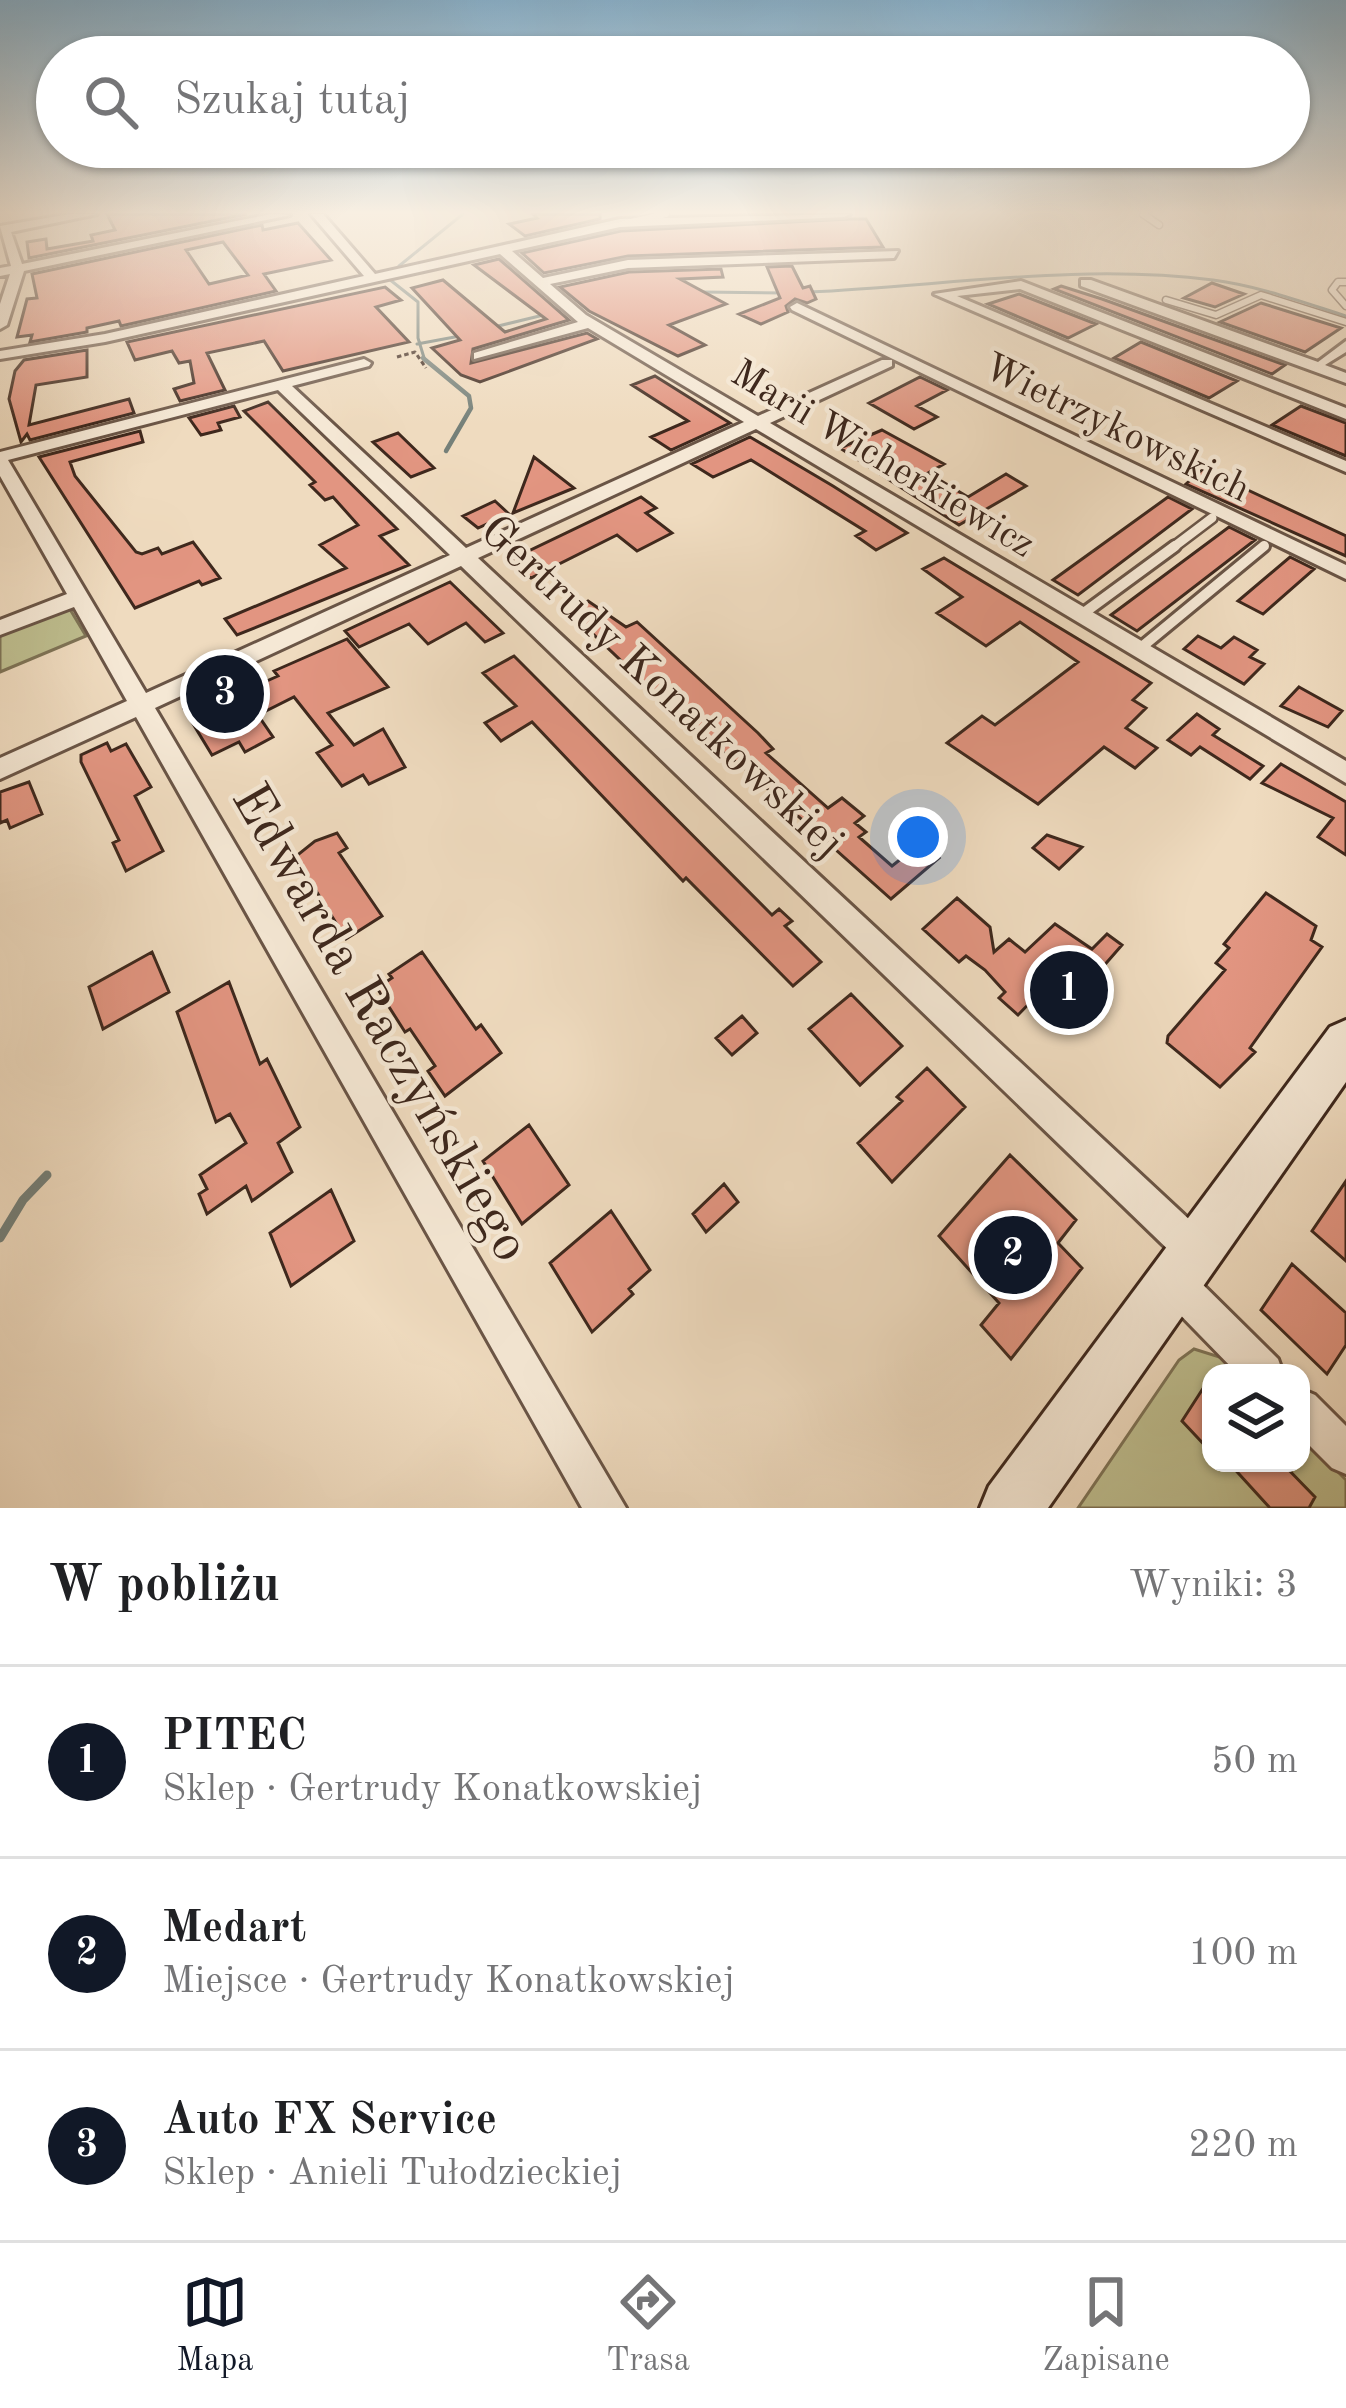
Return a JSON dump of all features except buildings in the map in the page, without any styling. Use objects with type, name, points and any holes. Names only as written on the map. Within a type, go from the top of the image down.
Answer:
[{"type":"street","points":[[0,325],[13,284]]},
{"type":"street","points":[[1,358],[343,284]]},
{"type":"street","name":"Marii Wicherkiewicz","points":[[540,284],[589,322],[1346,773]]},
{"type":"street","points":[[1090,284],[1346,378]]},
{"type":"street","points":[[1346,414],[1259,405],[1076,352],[941,294],[1021,285],[1126,327],[1259,405],[1346,467]]},
{"type":"street","name":"Wietrzykowskich","points":[[796,307],[1346,573]]},
{"type":"street","points":[[479,356],[589,322]]},
{"type":"street","points":[[1110,335],[1126,327]]},
{"type":"street","points":[[1076,352],[1093,344]]},
{"type":"street","points":[[1324,361],[1346,344]]},
{"type":"street","points":[[0,459],[364,363]]},
{"type":"street","points":[[0,769],[887,363]]},
{"type":"street","name":"Gertrudy Konatkowskiej","points":[[281,385],[463,556],[1183,1265],[1257,1364]]},
{"type":"street","name":"Edwarda Raczyńskiego","points":[[0,459],[605,1508]]},
{"type":"street","points":[[0,628],[79,597]]},
{"type":"street","points":[[1011,1508],[1346,1042]]},
{"type":"street","points":[[1310,1418],[1346,1454]]},
{"type":"lane","points":[[1166,300],[1216,315],[1261,295],[1346,322]]},
{"type":"lane","points":[[1081,616],[1212,518]]},
{"type":"lane","points":[[1138,650],[1264,546]]},
{"type":"path","points":[[397,357],[415,352],[426,368]]},
{"type":"green space","points":[[68,606],[86,636],[0,672],[0,633]]},
{"type":"green space","points":[[1194,1349],[1231,1364],[1202,1364],[1202,1472],[1310,1472],[1310,1444],[1346,1480],[1346,1508],[1078,1508],[1179,1360]]},
{"type":"waterway","points":[[396,284],[418,302],[420,344]]},
{"type":"waterway","points":[[809,292],[923,284]]},
{"type":"waterway","points":[[1238,284],[1346,316]]},
{"type":"waterway","points":[[701,292],[784,293]]},
{"type":"waterway","points":[[490,328],[560,311]]},
{"type":"waterway","points":[[420,344],[460,336]]},
{"type":"waterway","points":[[420,344],[424,359]]},
{"type":"waterway","points":[[424,359],[469,396],[471,408],[446,451]]},
{"type":"waterway","points":[[0,1238],[23,1200],[47,1175]]},
{"type":"place","name":"Auto FX Service","points":[[225,694]]},
{"type":"place","name":"PITEC","points":[[1069,990]]},
{"type":"place","name":"Medart","points":[[1013,1255]]}]
